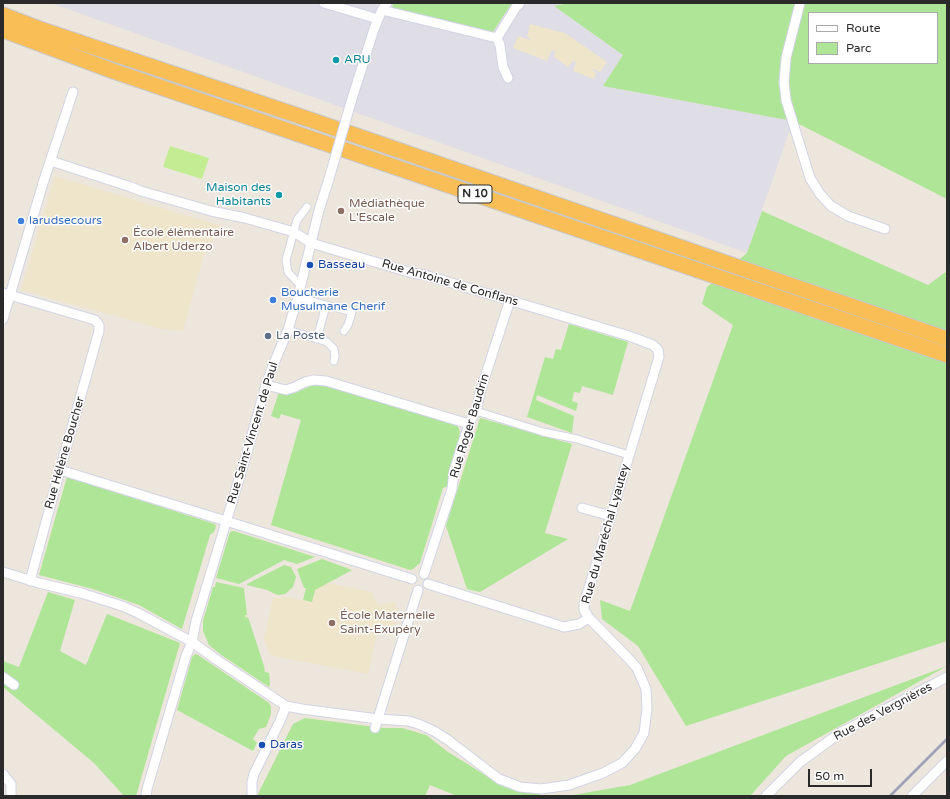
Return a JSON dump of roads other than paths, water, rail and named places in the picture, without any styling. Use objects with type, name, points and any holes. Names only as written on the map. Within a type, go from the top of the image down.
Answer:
[{"type":"highway","points":[[3,10],[12,13],[33,26]]},
{"type":"highway","name":"N 10","points":[[3,15],[947,339]]},
{"type":"highway","name":"N 10","points":[[3,30],[112,71],[947,355]]},
{"type":"street","points":[[324,3],[382,9],[497,38]]},
{"type":"street","points":[[497,38],[520,3]]},
{"type":"street","points":[[800,3],[786,58],[784,82],[786,100],[810,178],[820,194],[831,206],[848,216],[885,229]]},
{"type":"street","name":"Rue Saint-Vincent de Paul","points":[[146,796],[147,788],[184,663],[192,642],[196,621],[246,456],[266,384],[288,330],[319,210],[351,102],[374,29],[382,9]]},
{"type":"street","points":[[497,38],[500,45],[503,67],[508,78]]},
{"type":"street","points":[[3,319],[6,294],[73,92]]},
{"type":"street","name":"Rue Antoine de Conflans","points":[[50,161],[141,191],[294,232],[311,243],[412,273],[426,275],[629,336],[653,344],[658,350],[659,357]]},
{"type":"street","points":[[300,285],[288,272],[286,260],[298,220],[307,207]]},
{"type":"street","name":"Rue Hélène Boucher","points":[[6,294],[95,320],[99,325],[99,331],[30,581]]},
{"type":"street","points":[[297,297],[326,305],[353,309],[348,325],[344,331]]},
{"type":"street","name":"Rue Roger Baudrin","points":[[424,574],[452,489],[454,471],[469,424],[476,411],[481,390],[510,300]]},
{"type":"street","points":[[317,339],[326,305]]},
{"type":"street","points":[[288,330],[327,342],[334,349],[334,361]]},
{"type":"street","name":"Rue du Maréchal Lyautey","points":[[3,572],[30,581],[81,593],[122,606],[138,613],[192,642],[286,706],[378,719],[409,721],[434,731],[500,779],[520,786],[541,789],[569,785],[603,773],[622,763],[635,749],[644,733],[647,708],[646,689],[637,668],[589,618],[584,610],[584,604],[659,357]]},
{"type":"street","points":[[266,384],[286,390],[305,382],[314,380],[326,381],[469,424]]},
{"type":"street","points":[[476,411],[543,432],[577,439],[629,455]]},
{"type":"street","points":[[60,470],[226,520],[412,580]]},
{"type":"street","points":[[582,508],[611,516]]},
{"type":"street","points":[[412,580],[418,574],[424,574],[428,578],[427,586],[418,590]]},
{"type":"street","points":[[412,580],[414,587],[418,590]]},
{"type":"street","points":[[428,584],[564,627],[579,624],[589,618]]},
{"type":"street","points":[[375,728],[418,590]]},
{"type":"street","name":"Rue des Vergnières","points":[[766,796],[800,762],[840,732],[947,676]]},
{"type":"street","points":[[3,677],[14,685]]},
{"type":"street","points":[[251,795],[254,774],[286,706]]},
{"type":"street","points":[[912,796],[947,761]]},
{"type":"street","points":[[3,774],[12,784],[11,796]]},
{"type":"railway","points":[[890,796],[947,739]]},
{"type":"place","name":"ARU","points":[[336,60]]},
{"type":"place","name":"Maison des Habitants","points":[[279,195]]},
{"type":"place","name":"Médiathèque L'Escale","points":[[341,211]]},
{"type":"place","name":"larudsecours","points":[[21,221]]},
{"type":"place","name":"École élémentaire Albert Uderzo","points":[[125,240]]},
{"type":"place","name":"Basseau","points":[[310,265]]},
{"type":"place","name":"Boucherie Musulmane Cherif","points":[[273,300]]},
{"type":"place","name":"La Poste","points":[[268,336]]},
{"type":"place","name":"École Maternelle Saint-Exupéry","points":[[332,623]]},
{"type":"place","name":"Daras","points":[[262,745]]}]
